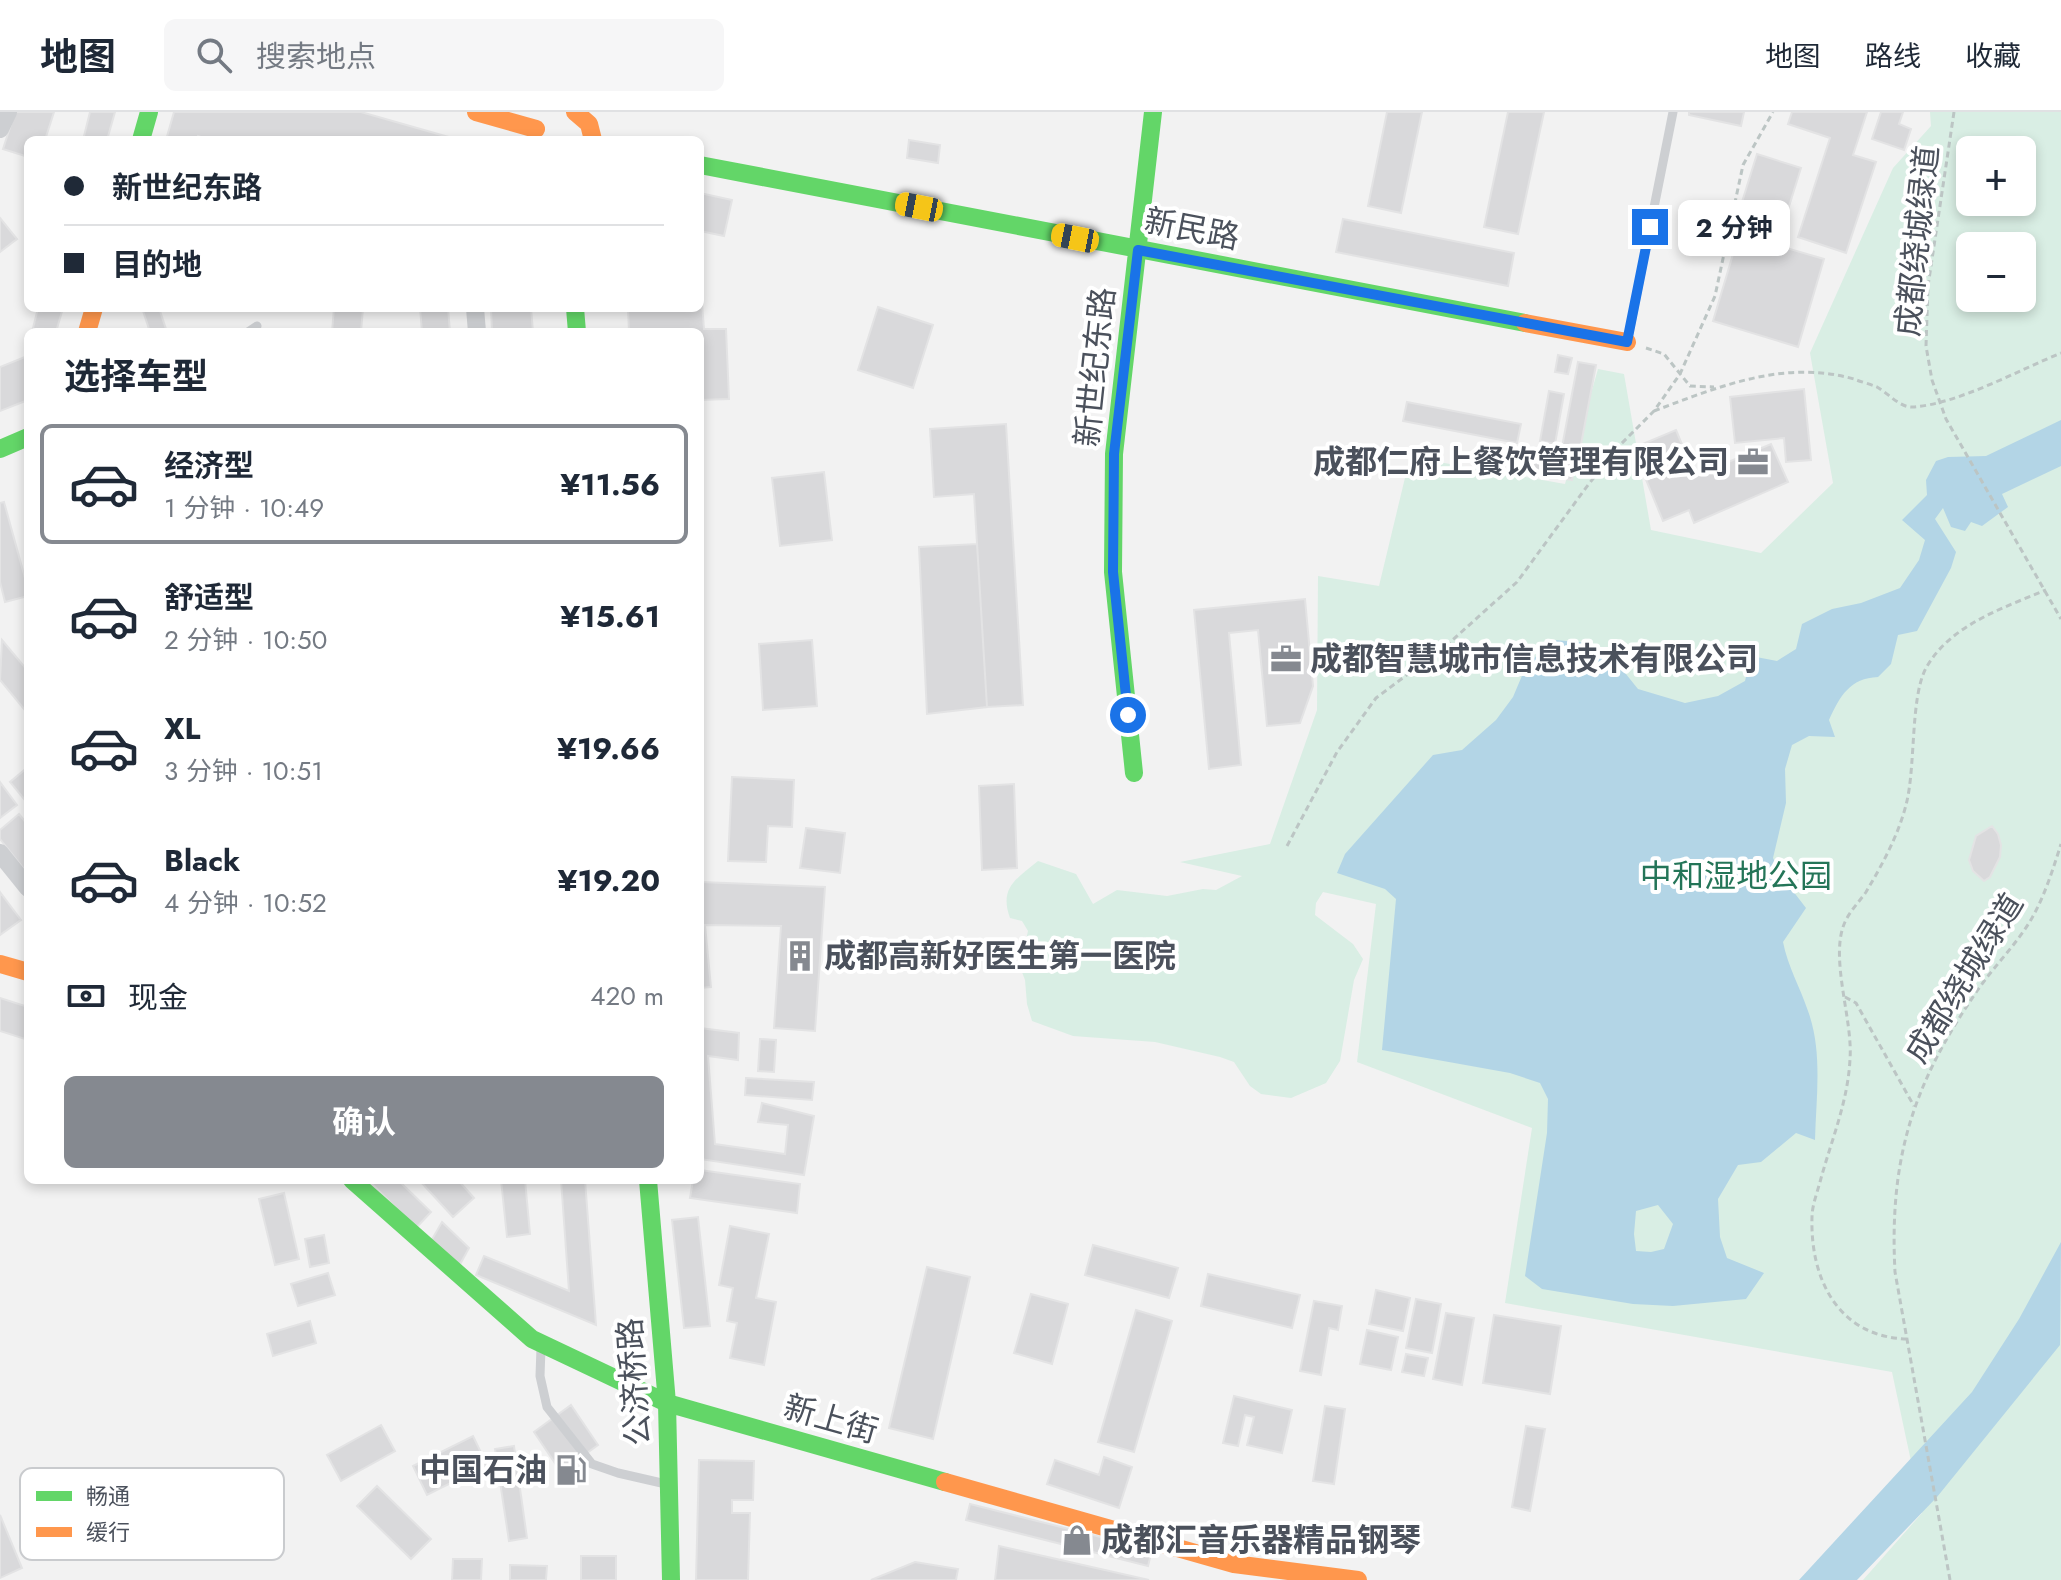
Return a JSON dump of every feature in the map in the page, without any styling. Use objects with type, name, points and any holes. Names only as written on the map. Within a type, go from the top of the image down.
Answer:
[{"type":"main road","points":[[142,136],[149,112]]},
{"type":"main road","points":[[476,112],[539,128]]},
{"type":"main road","points":[[575,112],[589,124],[592,136]]},
{"type":"main road","name":"新世纪东路","points":[[1134,773],[1113,572],[1114,454],[1153,112]]},
{"type":"main road","name":"新民路","points":[[704,166],[1627,342]]},
{"type":"main road","points":[[0,449],[24,439]]},
{"type":"main road","points":[[0,964],[24,973]]},
{"type":"main road","points":[[0,975],[24,975]]},
{"type":"main road","name":"新上街","points":[[357,1184],[532,1339],[667,1403],[1234,1564],[1358,1580]]},
{"type":"main road","name":"公济桥路","points":[[648,1184],[667,1403],[671,1580]]},
{"type":"street","points":[[0,129],[8,112]]},
{"type":"street","points":[[0,853],[24,883]]},
{"type":"lane","points":[[1627,342],[1673,112]]},
{"type":"lane","points":[[541,1344],[540,1376],[547,1407],[592,1464],[669,1485]]},
{"type":"path","points":[[1287,846],[1337,752],[1376,698],[1447,645],[1517,582],[1619,446],[1654,411],[1680,374],[1715,296],[1743,165],[1773,112]]},
{"type":"path","name":"成都绕城绿道","points":[[1954,112],[1931,255],[1926,346],[1939,404],[1946,419],[2046,590]]},
{"type":"path","points":[[1627,342],[1664,354],[1690,386],[1719,387]]},
{"type":"path","points":[[1654,411],[1719,387],[1770,373],[1826,374],[1878,388],[1908,408],[1939,404],[2061,353]]},
{"type":"path","points":[[1907,1339],[1889,1338],[1866,1330],[1837,1309],[1821,1282],[1815,1255],[1812,1215],[1849,1082],[1852,1040],[1839,950],[1845,922],[1889,851],[1905,806],[1912,774],[1918,696],[1925,671],[1936,653],[1979,618],[2046,590],[2061,619]]},
{"type":"path","name":"成都绕城绿道","points":[[1950,1580],[1895,1272],[1900,1153],[1914,1106],[1949,1034],[1978,989],[2031,920],[2061,844]]},
{"type":"path","points":[[1845,997],[1856,1003],[1914,1106]]},
{"type":"green space","name":"中和湿地公园","points":[[1930,112],[2061,112],[2061,1580],[1863,1580],[1922,1513],[1892,1372],[1505,1303],[1532,1128],[1357,1062],[1376,904],[1323,892],[1316,903],[1315,915],[1353,944],[1363,959],[1354,980],[1340,1061],[1326,1083],[1291,1098],[1261,1094],[1250,1086],[1234,1062],[1220,1057],[1155,1042],[1073,1036],[1032,1021],[1020,967],[1028,931],[1022,921],[1010,918],[1007,908],[1008,892],[1012,885],[1038,861],[1076,874],[1093,904],[1117,890],[1167,896],[1203,889],[1216,890],[1242,876],[1180,862],[1270,844],[1317,710],[1318,576],[1379,586],[1410,457],[1565,484],[1598,369],[1624,374],[1651,530],[1761,553],[1833,483],[1810,353],[1893,168],[1931,126]]},
{"type":"water","points":[[2061,420],[2061,466],[2002,494],[2008,507],[1982,526],[1971,522],[1965,531],[1951,527],[1943,508],[1935,519],[1956,552],[1951,568],[1917,631],[1898,635],[1891,664],[1878,677],[1860,681],[1842,696],[1829,720],[1835,737],[1809,736],[1792,745],[1785,769],[1786,803],[1773,858],[1783,878],[1806,908],[1783,942],[1816,1043],[1815,1140],[1796,1133],[1761,1162],[1738,1165],[1718,1199],[1720,1237],[1727,1258],[1764,1273],[1746,1299],[1673,1306],[1633,1304],[1542,1289],[1525,1276],[1547,1133],[1548,1099],[1540,1083],[1510,1073],[1382,1050],[1396,899],[1385,889],[1337,873],[1345,854],[1433,755],[1462,750],[1496,720],[1513,697],[1527,664],[1555,640],[1589,643],[1609,653],[1638,689],[1685,703],[1718,696],[1745,681],[1751,656],[1777,661],[1796,649],[1802,624],[1832,609],[1861,603],[1900,588],[1919,560],[1925,540],[1902,520],[1927,495],[1926,480],[1936,461],[1948,457],[1986,456]],"holes":[[[1658,1205],[1673,1224],[1664,1249],[1636,1251],[1636,1211]]]},
{"type":"water","points":[[2061,1242],[2060,1345],[1937,1497],[1857,1580],[1799,1580],[1972,1392],[2019,1319]]},
{"type":"building","points":[[15,112],[54,112],[46,136],[24,136],[24,156],[3,149]]},
{"type":"building","points":[[90,112],[115,112],[108,136],[84,136]]},
{"type":"building","points":[[174,112],[361,112],[445,136],[198,136],[167,136]]},
{"type":"building","points":[[1387,112],[1422,112],[1401,213],[1368,206]]},
{"type":"building","points":[[1508,112],[1544,112],[1518,234],[1484,227]]},
{"type":"building","points":[[1689,112],[1744,112],[1741,126],[1689,115]]},
{"type":"building","points":[[1792,112],[1867,112],[1853,155],[1876,162],[1846,253],[1798,237],[1830,138],[1788,124]]},
{"type":"building","points":[[1881,112],[1903,112],[1899,124],[1911,129],[1904,150],[1872,139]]},
{"type":"building","points":[[909,140],[940,145],[938,163],[907,158]]},
{"type":"building","points":[[1757,154],[1801,168],[1781,232],[1737,218]]},
{"type":"building","points":[[704,194],[732,200],[724,236],[704,232]]},
{"type":"building","points":[[0,218],[17,239],[0,252]]},
{"type":"building","points":[[1343,219],[1514,253],[1508,286],[1336,252]]},
{"type":"building","points":[[1739,234],[1824,259],[1798,347],[1713,321]]},
{"type":"building","points":[[878,307],[933,325],[913,388],[858,370]]},
{"type":"building","points":[[37,312],[62,312],[57,328],[33,328]]},
{"type":"building","points":[[143,312],[160,312],[166,328],[149,328]]},
{"type":"building","points":[[334,312],[363,312],[361,328],[332,328]]},
{"type":"building","points":[[420,312],[448,312],[450,328],[422,328]]},
{"type":"building","points":[[491,312],[531,312],[533,328],[492,328]]},
{"type":"building","points":[[628,312],[703,312],[704,328],[629,328]]},
{"type":"building","points":[[704,329],[726,329],[729,399],[704,400]]},
{"type":"building","points":[[1558,355],[1572,358],[1568,374],[1555,372]]},
{"type":"building","points":[[24,357],[24,402],[0,411],[0,367]]},
{"type":"building","points":[[1578,362],[1596,365],[1580,450],[1562,447]]},
{"type":"building","points":[[1804,389],[1811,460],[1786,462],[1784,438],[1735,443],[1730,397]]},
{"type":"building","points":[[1549,391],[1564,394],[1555,444],[1540,441]]},
{"type":"building","points":[[1407,402],[1521,424],[1517,443],[1403,421]]},
{"type":"building","points":[[1006,424],[1023,705],[987,707],[974,494],[934,497],[930,429]]},
{"type":"building","name":"成都仁府上餐饮管理有限公司","points":[[1676,430],[1695,476],[1771,444],[1788,482],[1694,523],[1689,510],[1663,521],[1633,448]]},
{"type":"building","points":[[1533,456],[1575,463],[1572,480],[1531,473]]},
{"type":"building","points":[[824,472],[832,540],[780,546],[772,478]]},
{"type":"building","points":[[4,502],[24,574],[24,597],[5,602],[0,582],[0,503]]},
{"type":"building","points":[[977,544],[987,707],[927,714],[919,547]]},
{"type":"building","name":"成都智慧城市信息技术有限公司","points":[[1305,599],[1313,686],[1300,723],[1267,726],[1258,630],[1229,633],[1241,765],[1209,769],[1194,610]]},
{"type":"building","points":[[2,640],[24,666],[24,709],[0,680]]},
{"type":"building","points":[[812,640],[817,706],[763,710],[759,644]]},
{"type":"building","points":[[24,770],[24,799],[10,782]]},
{"type":"building","points":[[732,777],[794,780],[792,827],[768,826],[766,862],[728,861]]},
{"type":"building","points":[[0,782],[17,805],[0,818]]},
{"type":"building","points":[[1014,784],[1017,868],[982,870],[979,786]]},
{"type":"building","points":[[19,814],[24,820],[24,869],[0,839],[0,830]]},
{"type":"building","points":[[1992,826],[2001,845],[2000,857],[1990,877],[1984,881],[1973,871],[1969,860],[1976,836]]},
{"type":"building","points":[[806,828],[845,833],[840,873],[800,868]]},
{"type":"building","name":"成都高新好医生第一医院","points":[[704,882],[825,887],[815,1031],[774,1028],[781,926],[705,925],[711,987],[704,988]]},
{"type":"building","points":[[0,892],[21,920],[0,935]]},
{"type":"building","points":[[0,998],[24,1006],[24,1039],[0,1031]]},
{"type":"building","points":[[704,1029],[739,1033],[738,1060],[708,1056],[715,1144],[785,1154],[788,1125],[758,1122],[762,1103],[814,1116],[804,1175],[704,1160]]},
{"type":"building","points":[[760,1039],[776,1040],[774,1072],[758,1071]]},
{"type":"building","points":[[746,1078],[814,1082],[812,1100],[745,1095]]},
{"type":"building","points":[[704,1171],[800,1184],[797,1213],[690,1198],[692,1184],[704,1184]]},
{"type":"building","points":[[372,1184],[402,1184],[431,1212],[416,1228]]},
{"type":"building","points":[[423,1184],[462,1184],[474,1198],[453,1217]]},
{"type":"building","points":[[501,1184],[525,1184],[530,1234],[507,1237]]},
{"type":"building","points":[[561,1184],[585,1184],[596,1325],[476,1275],[484,1256],[569,1291]]},
{"type":"building","points":[[284,1193],[299,1259],[275,1265],[259,1199]]},
{"type":"building","points":[[698,1217],[710,1326],[684,1328],[672,1220]]},
{"type":"building","points":[[442,1222],[469,1248],[458,1268],[431,1241]]},
{"type":"building","points":[[730,1226],[769,1234],[756,1298],[776,1302],[764,1365],[730,1358],[737,1323],[727,1321],[733,1288],[719,1285]]},
{"type":"building","points":[[324,1235],[329,1263],[310,1267],[305,1239]]},
{"type":"building","points":[[1093,1245],[1178,1268],[1169,1298],[1085,1275]]},
{"type":"building","points":[[927,1267],[970,1277],[933,1439],[889,1428]]},
{"type":"building","points":[[328,1273],[335,1295],[298,1306],[291,1284]]},
{"type":"building","points":[[1208,1274],[1300,1295],[1292,1328],[1201,1306]]},
{"type":"building","points":[[1376,1290],[1410,1298],[1403,1331],[1369,1324]]},
{"type":"building","points":[[1031,1294],[1068,1304],[1052,1364],[1014,1353]]},
{"type":"building","points":[[1416,1299],[1441,1304],[1432,1353],[1406,1348]]},
{"type":"building","points":[[1314,1301],[1342,1306],[1338,1330],[1329,1328],[1321,1375],[1300,1371]]},
{"type":"building","points":[[1136,1310],[1172,1321],[1134,1452],[1098,1442]]},
{"type":"building","points":[[1446,1313],[1474,1318],[1462,1385],[1433,1379]]},
{"type":"building","points":[[1494,1315],[1561,1326],[1550,1394],[1483,1383]]},
{"type":"building","points":[[310,1321],[316,1343],[273,1356],[267,1334]]},
{"type":"building","points":[[1367,1330],[1398,1337],[1391,1370],[1360,1364]]},
{"type":"building","points":[[1406,1354],[1428,1358],[1424,1376],[1402,1372]]},
{"type":"building","points":[[1234,1396],[1292,1410],[1282,1453],[1247,1445],[1254,1417],[1245,1415],[1238,1446],[1223,1443]]},
{"type":"building","points":[[571,1405],[598,1445],[561,1472],[534,1432]]},
{"type":"building","points":[[1325,1406],[1345,1409],[1334,1484],[1313,1481]]},
{"type":"building","points":[[381,1425],[395,1451],[341,1481],[327,1455]]},
{"type":"building","points":[[1526,1426],[1545,1429],[1530,1511],[1512,1507]]},
{"type":"building","points":[[473,1436],[487,1465],[427,1495],[413,1466]]},
{"type":"building","points":[[514,1446],[527,1538],[509,1541],[495,1449]]},
{"type":"building","points":[[1104,1457],[1132,1467],[1119,1508],[1047,1484],[1055,1460],[1099,1475]]},
{"type":"building","points":[[699,1460],[754,1461],[753,1500],[732,1500],[732,1513],[750,1513],[748,1580],[696,1580]]},
{"type":"building","points":[[377,1486],[431,1539],[411,1559],[357,1506]]},
{"type":"building","points":[[970,1504],[1152,1550],[1148,1566],[966,1520]]},
{"type":"building","points":[[0,1515],[22,1568],[0,1578]]},
{"type":"building","points":[[999,1546],[1149,1580],[995,1580]]},
{"type":"building","points":[[581,1556],[616,1556],[616,1580],[581,1580]]},
{"type":"building","points":[[453,1559],[482,1559],[481,1580],[452,1580]]},
{"type":"building","points":[[915,1562],[958,1569],[956,1580],[871,1580]]},
{"type":"building","points":[[510,1565],[547,1566],[546,1580],[510,1580]]},
{"type":"traffic: fast","points":[[142,136],[149,112]]},
{"type":"traffic: fast","points":[[1134,773],[1113,572],[1114,454],[1153,112]]},
{"type":"traffic: fast","points":[[704,166],[1525,323]]},
{"type":"traffic: fast","points":[[575,312],[577,328]]},
{"type":"traffic: fast","points":[[0,449],[24,439]]},
{"type":"traffic: fast","points":[[357,1184],[532,1339],[667,1403],[945,1482]]},
{"type":"traffic: fast","points":[[648,1184],[667,1403],[671,1580]]},
{"type":"traffic: slow","points":[[476,112],[536,129]]},
{"type":"traffic: slow","points":[[575,112],[589,124],[592,136]]},
{"type":"traffic: slow","points":[[88,328],[93,312]]},
{"type":"traffic: slow","points":[[1525,323],[1627,342]]},
{"type":"traffic: slow","points":[[0,964],[24,971]]},
{"type":"traffic: slow","points":[[945,1482],[1234,1564],[1358,1580]]},
{"type":"place","name":"成都仁府上餐饮管理有限公司","points":[[1753,462]]},
{"type":"place","name":"成都智慧城市信息技术有限公司","points":[[1286,659]]},
{"type":"place","name":"成都高新好医生第一医院","points":[[800,956]]},
{"type":"place","name":"中国石油","points":[[571,1470]]},
{"type":"place","name":"成都汇音乐器精品钢琴","points":[[1077,1540]]},
{"type":"route","points":[[1128,715],[1113,572],[1114,454],[1138,250],[1627,342],[1650,227]]}]
